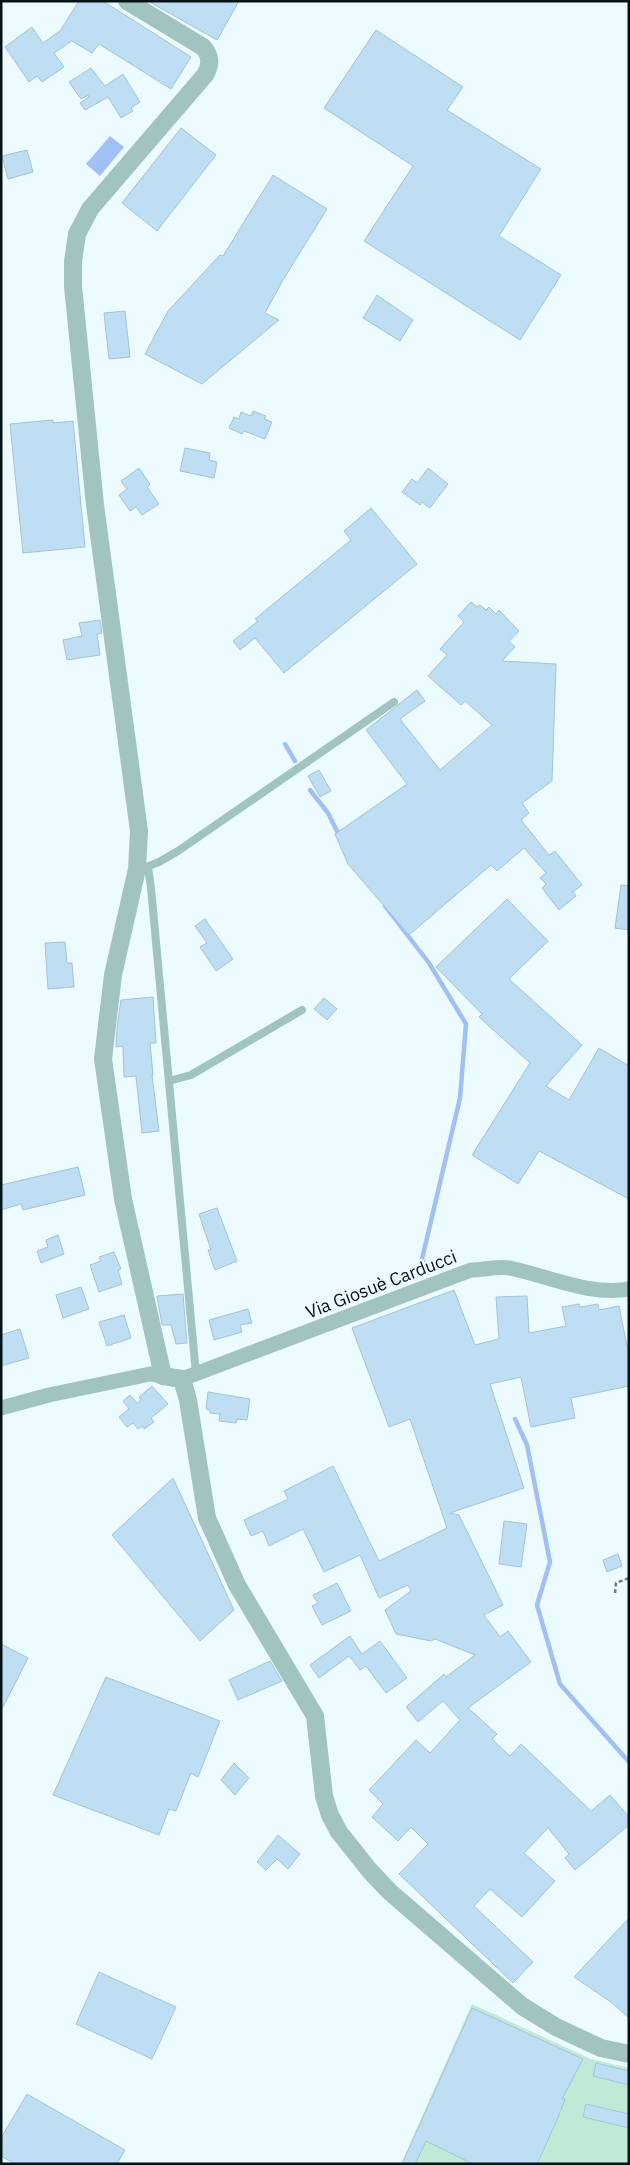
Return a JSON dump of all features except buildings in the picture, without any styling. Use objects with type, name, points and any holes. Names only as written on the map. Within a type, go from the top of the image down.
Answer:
[{"type":"street","points":[[127,1],[203,47],[209,57],[210,64],[205,74],[90,209],[77,234],[73,262],[73,286],[95,504],[142,868],[113,976],[103,1059],[123,1199],[163,1376]]},
{"type":"street","name":"Via Giosuè Carducci","points":[[189,1377],[471,1270],[508,1268],[568,1285],[620,1291],[629,1289]]},
{"type":"street","points":[[1,1408],[49,1395],[150,1374],[189,1377],[188,1400],[207,1518],[237,1584],[315,1716],[324,1796],[330,1815],[339,1832],[370,1871],[390,1892],[522,2006],[556,2027],[601,2048],[629,2054]]},
{"type":"lane","points":[[189,1377],[169,1081],[152,888],[142,868],[178,850],[394,702]]},
{"type":"lane","points":[[169,1081],[191,1074],[302,1010]]},
{"type":"path","points":[[615,1593],[616,1583],[629,1578]]},
{"type":"green space","points":[[472,2004],[591,2059],[629,2068],[629,2164],[401,2164]]},
{"type":"water","points":[[110,136],[124,147],[100,176],[86,164]]},
{"type":"waterway","points":[[285,744],[295,761]]},
{"type":"waterway","points":[[310,790],[328,813],[340,837]]},
{"type":"waterway","points":[[385,906],[429,963],[466,1024],[460,1098],[422,1259],[428,1273]]},
{"type":"waterway","points":[[515,1419],[527,1445],[550,1562],[537,1605],[560,1684],[629,1762]]}]
